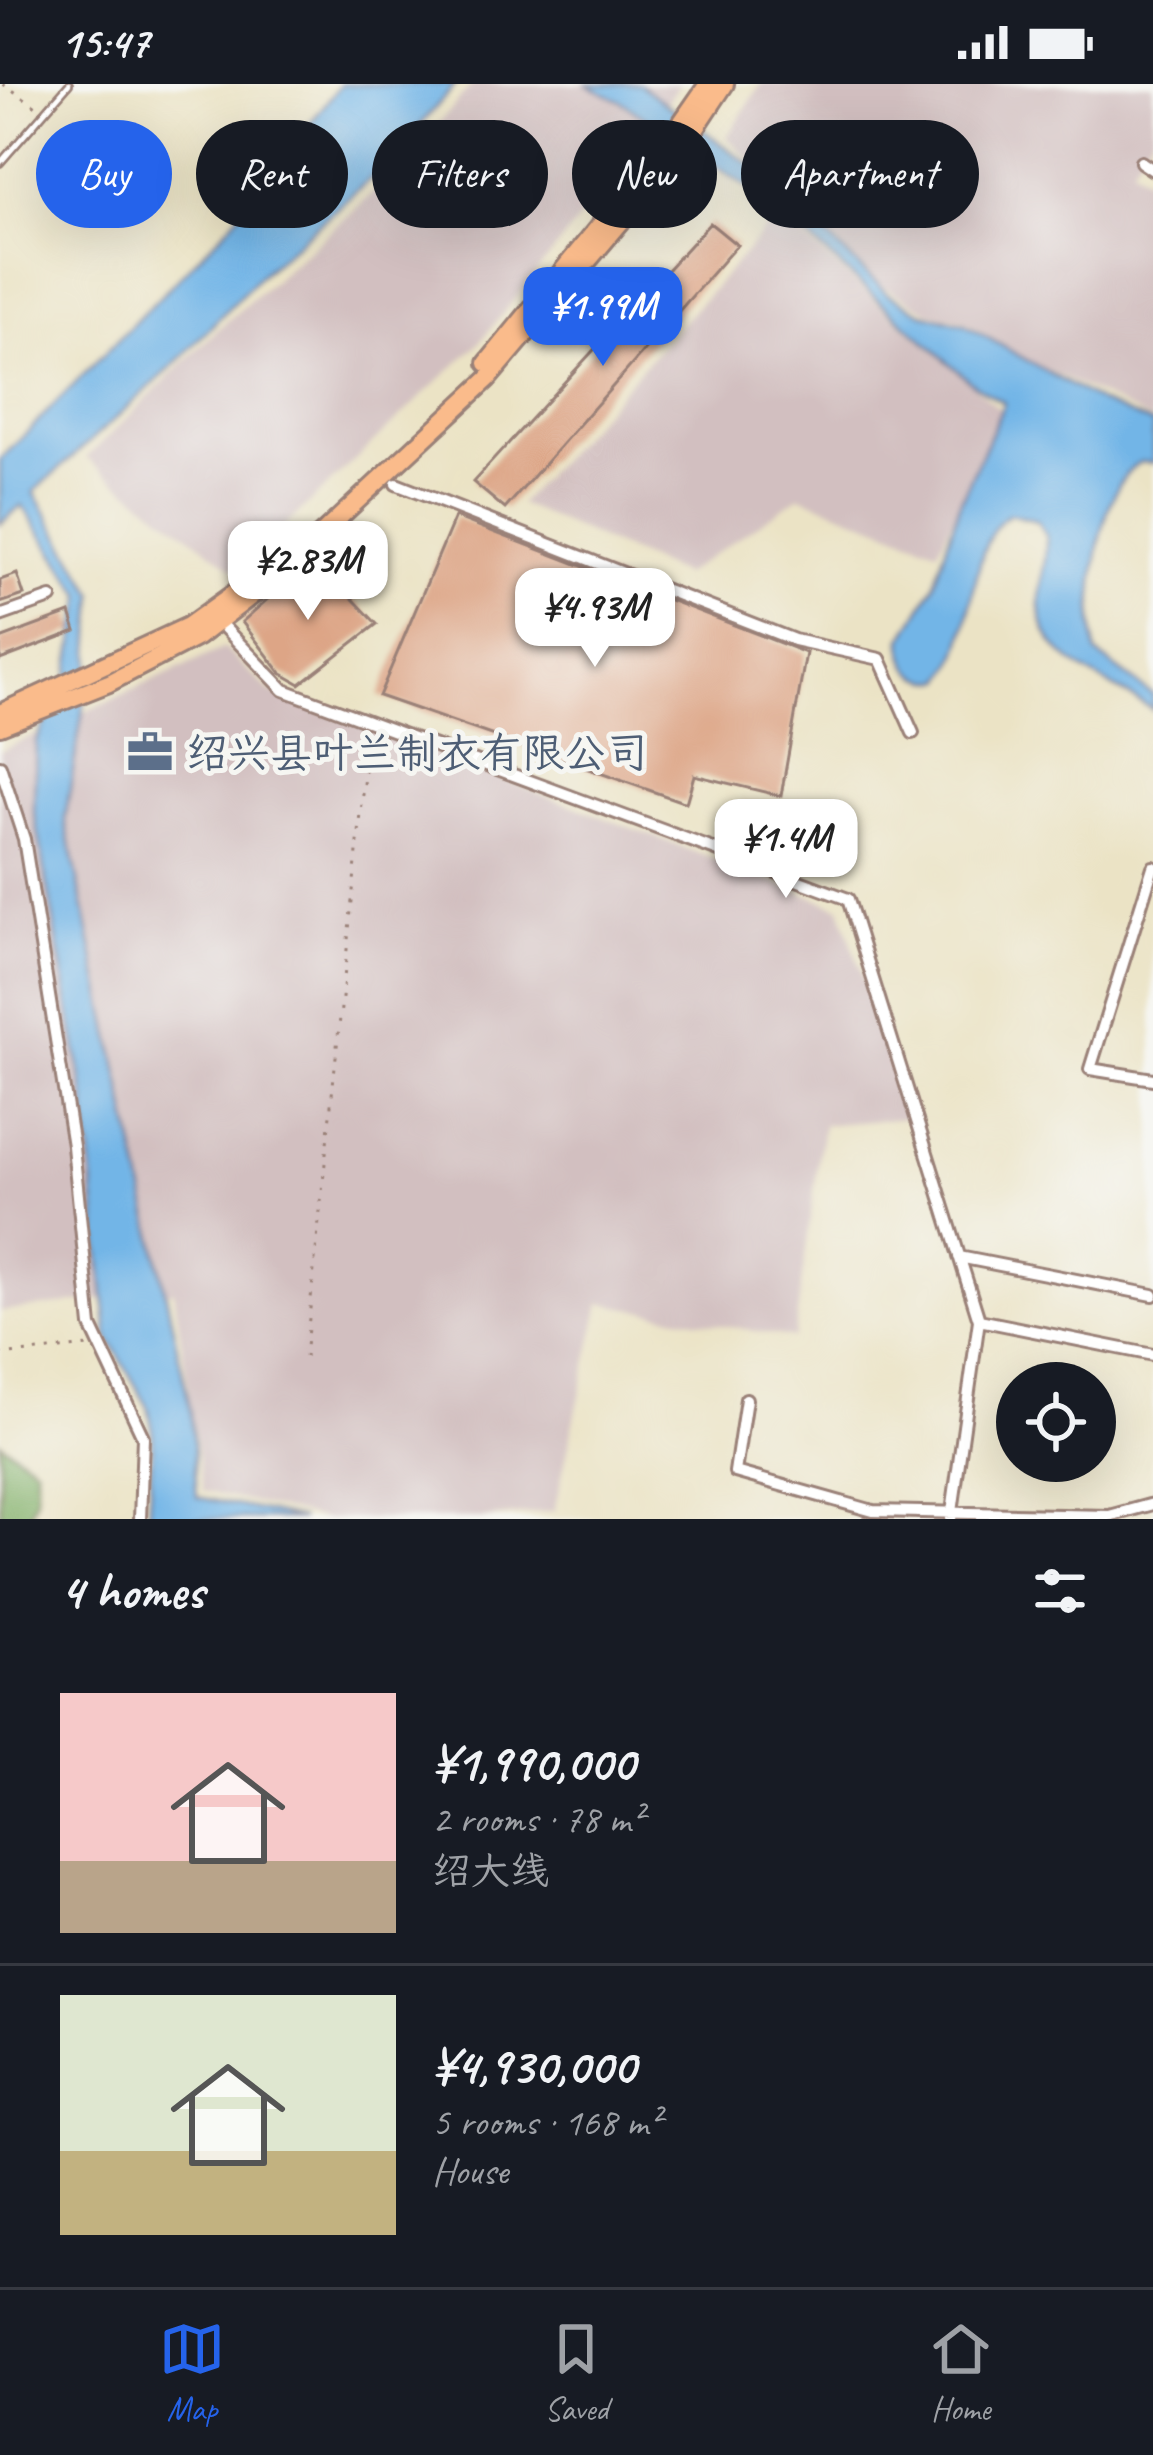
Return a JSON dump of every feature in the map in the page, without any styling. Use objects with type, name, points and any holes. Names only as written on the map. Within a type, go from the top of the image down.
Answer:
[{"type":"main road","points":[[700,110],[707,84]]},
{"type":"main road","points":[[0,713],[37,704],[112,674],[214,616],[265,572],[480,372],[725,84]]},
{"type":"main road","points":[[0,726],[37,704]]},
{"type":"street","points":[[1141,162],[1153,170]]},
{"type":"street","points":[[396,484],[794,640],[880,658],[913,734]]},
{"type":"street","points":[[0,616],[51,598]]},
{"type":"street","points":[[214,616],[284,690],[848,899],[979,1320],[952,1516]]},
{"type":"street","points":[[0,766],[24,838],[73,1146],[79,1238],[97,1344],[140,1423],[146,1466],[140,1519]]},
{"type":"street","points":[[1153,866],[1090,1069],[1153,1079]]},
{"type":"street","points":[[959,1257],[1153,1295]]},
{"type":"street","points":[[979,1320],[1153,1355]]},
{"type":"street","points":[[746,1399],[735,1472],[873,1511],[1108,1516],[1153,1504]]},
{"type":"lane","points":[[0,163],[69,84]]},
{"type":"path","points":[[3,84],[45,111]]},
{"type":"path","points":[[305,1357],[370,722]]},
{"type":"path","points":[[0,1355],[97,1344]]},
{"type":"shaded area","points":[[473,84],[679,84],[656,120],[572,120],[572,228],[479,343],[237,571],[86,458],[219,328],[333,228],[348,228],[348,215],[372,194],[372,228],[548,228],[548,120],[441,120]]},
{"type":"shaded area","points":[[761,84],[1153,84],[1153,133],[1132,167],[1153,184],[1153,421],[1033,363],[964,321],[929,312],[881,285],[822,228],[979,228],[979,120],[741,120],[741,150],[727,137]]},
{"type":"shaded area","points":[[767,228],[792,228],[1002,411],[938,550],[800,496],[683,575],[519,504]]},
{"type":"shaded area","points":[[224,648],[270,691],[840,907],[908,1118],[823,1125],[794,1338],[601,1303],[554,1511],[480,1519],[324,1519],[203,1491],[174,1291],[0,1312],[0,751]]},
{"type":"green space","points":[[0,1442],[36,1467],[36,1498],[27,1519],[0,1519]]},
{"type":"water","points":[[341,84],[456,84],[425,120],[372,120],[372,177],[348,198],[348,120],[313,120]]},
{"type":"water","points":[[585,84],[639,84],[689,120],[649,120]]},
{"type":"water","points":[[717,140],[741,158],[741,183],[717,167]]},
{"type":"water","points":[[227,228],[314,228],[261,274],[173,366],[34,492],[95,594],[90,667],[65,819],[191,1413],[197,1497],[302,1519],[148,1519],[153,1431],[148,1407],[108,1337],[85,1097],[34,809],[36,741],[68,677],[83,596],[22,505],[0,524],[0,460]]},
{"type":"water","points":[[797,228],[818,228],[888,294],[922,313],[964,324],[1101,403],[1153,424],[1153,463],[1140,462],[1126,475],[1105,521],[1093,609],[1097,654],[1153,695],[1153,710],[1081,668],[1052,641],[1040,603],[1046,536],[1037,521],[1010,514],[986,544],[963,639],[944,680],[926,679],[908,665],[903,639],[934,586],[959,505],[1004,403],[973,384]]},
{"type":"building","points":[[705,228],[716,228],[737,245],[505,509],[473,482]]},
{"type":"building","points":[[455,517],[806,653],[781,796],[694,775],[686,803],[379,696]]},
{"type":"building","points":[[314,558],[377,624],[300,684],[281,673],[242,622]]},
{"type":"building","points":[[17,574],[24,595],[0,603],[0,580]]},
{"type":"building","points":[[70,613],[76,631],[0,660],[0,639]]},
{"type":"place","name":"绍兴县叶兰制衣有限公司","points":[[150,752]]}]
